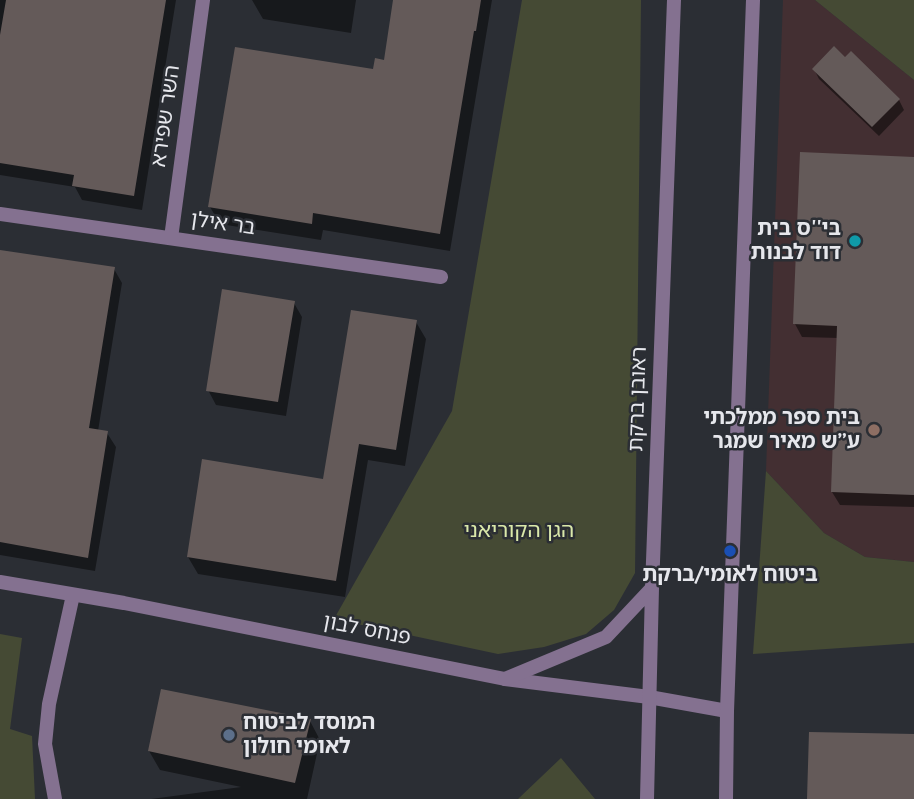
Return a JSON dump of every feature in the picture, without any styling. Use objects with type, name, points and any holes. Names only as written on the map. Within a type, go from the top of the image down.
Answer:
[{"type":"street","name":"השר שפירא","points":[[171,238],[203,0]]},
{"type":"street","name":"ראובן ברקת","points":[[647,799],[652,588],[674,0]]},
{"type":"street","points":[[726,799],[753,0]]},
{"type":"street","name":"בר אילן","points":[[0,214],[441,277]]},
{"type":"street","name":"פנחס לבון","points":[[0,582],[505,679],[649,697],[727,711]]},
{"type":"street","points":[[505,679],[606,637],[652,588]]},
{"type":"street","points":[[54,799],[45,744],[49,704],[73,595]]},
{"type":"shaded area","points":[[783,0],[815,0],[914,80],[914,562],[865,557],[824,533],[766,471]]},
{"type":"green space","name":"הגן הקוריאני","points":[[522,0],[641,0],[635,573],[614,610],[586,634],[544,647],[498,654],[334,619],[452,411]]},
{"type":"green space","points":[[815,0],[914,0],[914,80]]},
{"type":"green space","points":[[766,471],[824,533],[865,557],[914,562],[914,643],[753,654]]},
{"type":"green space","points":[[0,634],[22,638],[10,729],[32,736],[35,799],[0,799]]},
{"type":"green space","points":[[561,758],[595,799],[518,799]]},
{"type":"building","points":[[6,0],[166,0],[134,196],[72,186],[74,175],[0,163],[0,35]]},
{"type":"building","points":[[393,0],[481,0],[440,234],[313,213],[312,224],[208,207],[235,47],[373,69],[375,58],[384,60]]},
{"type":"building","points":[[834,46],[845,57],[851,51],[900,99],[872,127],[812,69]]},
{"type":"building","name":"בי''ס בית דוד לבנות","points":[[800,152],[914,157],[914,495],[831,492],[837,326],[793,324]]},
{"type":"building","points":[[0,250],[115,267],[89,428],[108,431],[88,558],[0,542]]},
{"type":"building","points":[[222,289],[295,301],[278,402],[206,391]]},
{"type":"building","points":[[351,310],[417,320],[396,450],[359,444],[336,581],[187,557],[202,459],[323,479]]},
{"type":"building","name":"המוסד לביטוח לאומי חולון","points":[[161,689],[311,719],[295,783],[148,751]]},
{"type":"building","points":[[809,732],[914,734],[914,799],[807,799]]},
{"type":"place","name":"בי''ס בית דוד לבנות","points":[[855,241]]},
{"type":"place","name":"בית ספר ממלכתי ע’’ש מאיר שמגר","points":[[874,430]]},
{"type":"place","name":"ביטוח לאומי/ברקת","points":[[730,551]]},
{"type":"place","name":"המוסד לביטוח לאומי חולון","points":[[229,735]]}]
